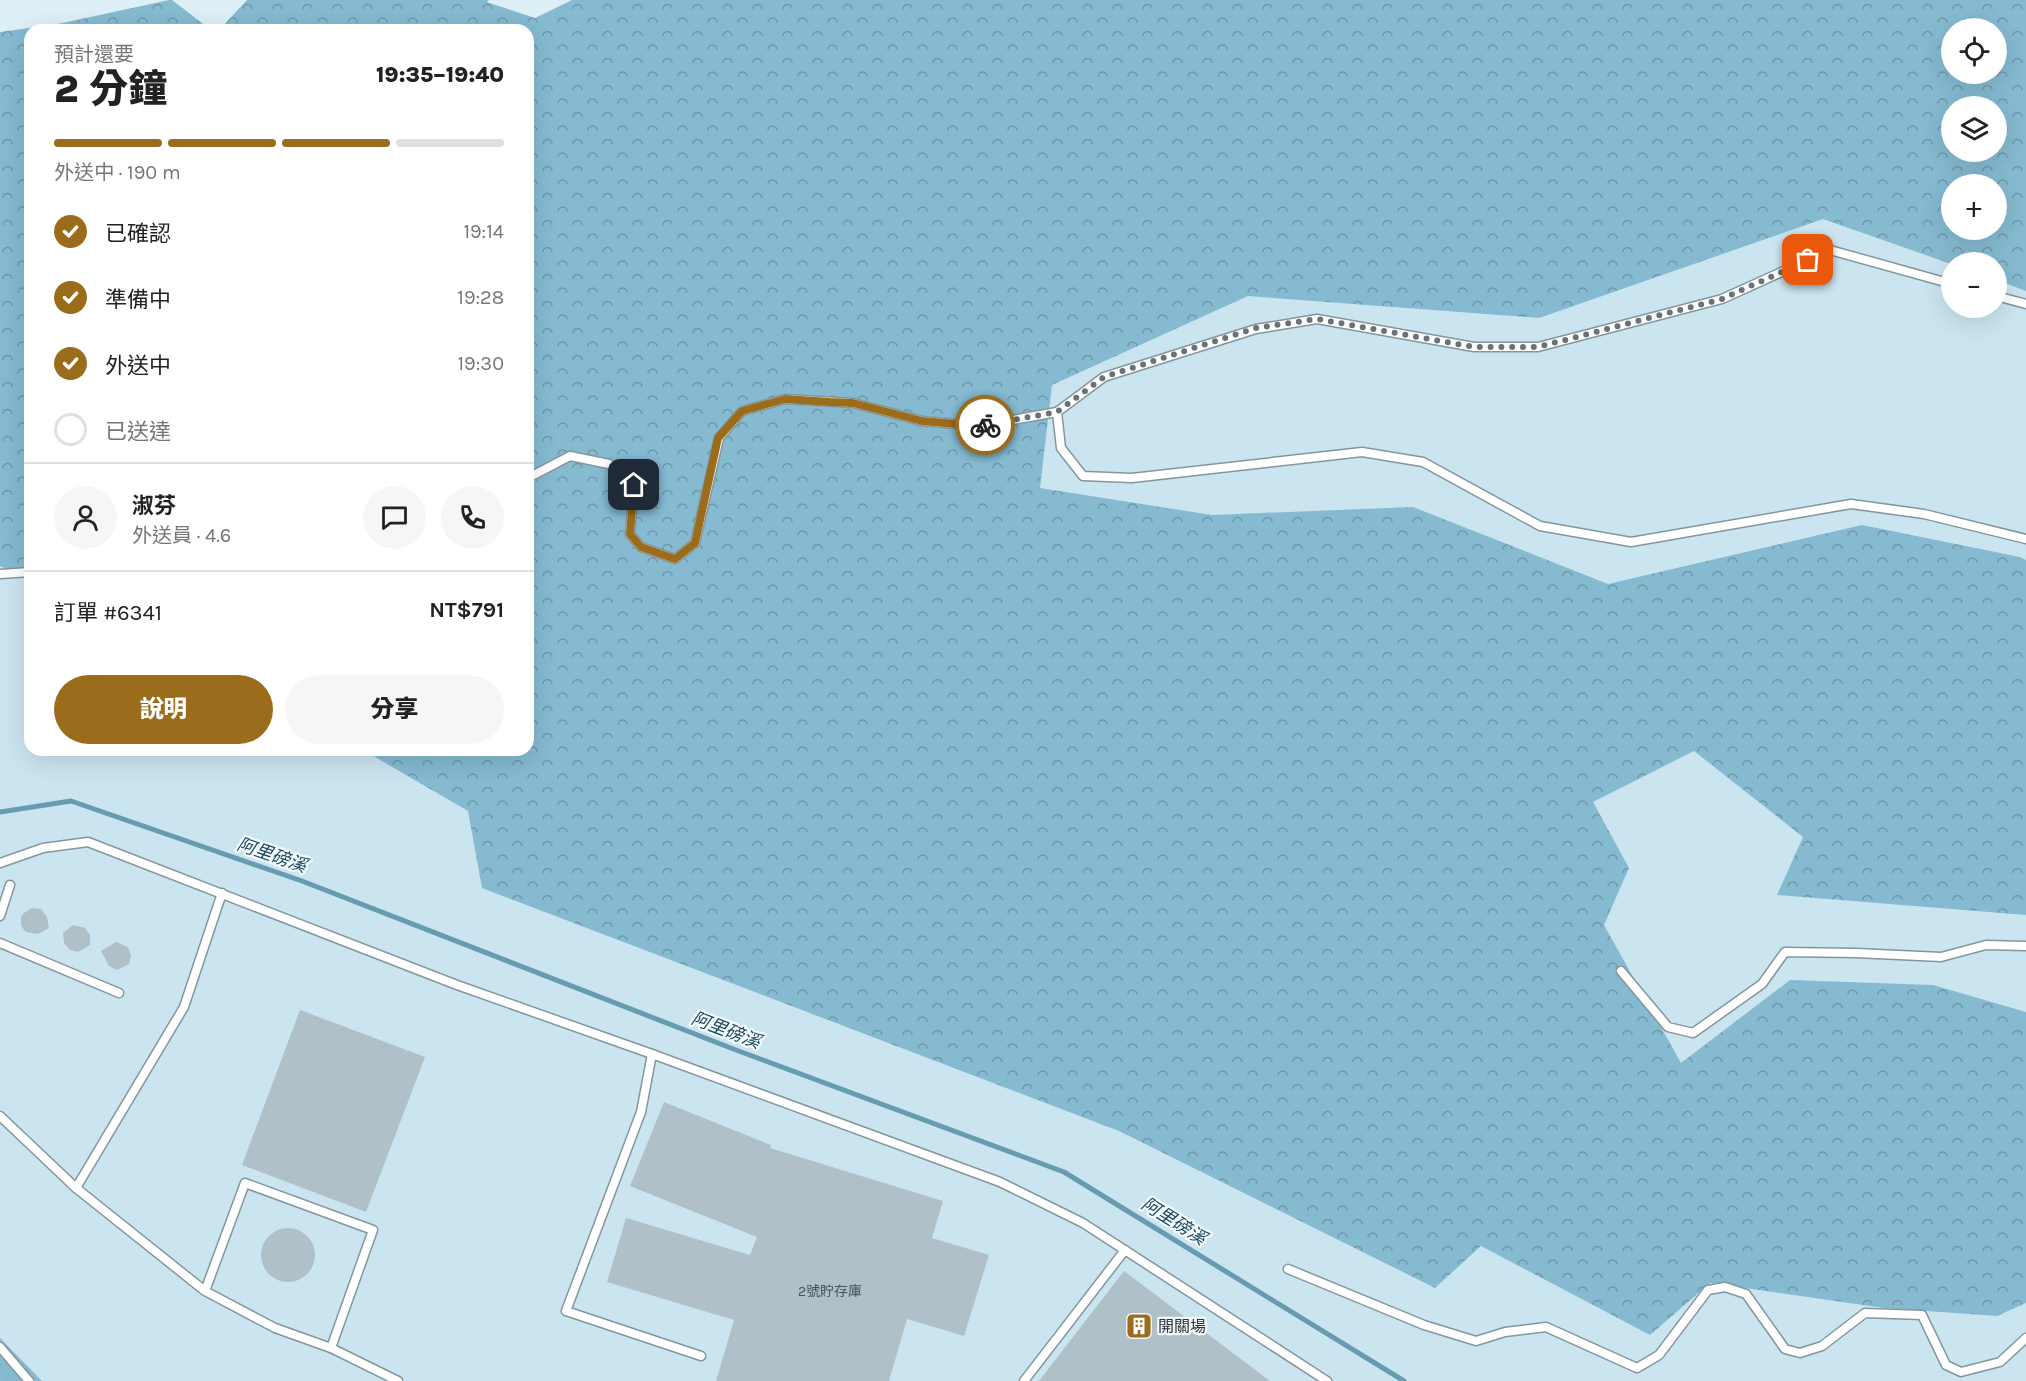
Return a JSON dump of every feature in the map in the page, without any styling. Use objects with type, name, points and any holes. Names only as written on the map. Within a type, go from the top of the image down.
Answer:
[{"type":"lane","points":[[534,475],[570,456],[609,464],[634,485],[630,534],[641,547],[675,559],[695,543],[718,438],[742,411],[785,399],[853,403],[922,421],[979,426],[1057,412],[1104,377],[1256,328],[1317,319],[1474,347],[1538,347],[1722,299],[1830,250],[1941,281]]},
{"type":"lane","points":[[2007,299],[2026,304]]},
{"type":"lane","points":[[1057,412],[1061,448],[1083,476],[1132,478],[1362,452],[1423,462],[1540,526],[1630,542],[1851,504],[1924,514],[2026,539]]},
{"type":"lane","points":[[0,574],[24,572]]},
{"type":"lane","points":[[0,863],[43,848],[88,842],[457,985],[1000,1182],[1083,1223],[1327,1381]]},
{"type":"lane","points":[[0,916],[10,885]]},
{"type":"lane","points":[[76,1188],[184,1007],[222,893]]},
{"type":"lane","points":[[0,943],[119,993]]},
{"type":"lane","points":[[1621,971],[1668,1027],[1693,1033],[1762,984],[1785,952],[1941,957],[1986,945],[2026,946]]},
{"type":"lane","points":[[652,1054],[641,1112],[566,1311],[702,1356]]},
{"type":"lane","points":[[0,1116],[76,1188],[206,1291],[274,1328],[331,1348],[398,1381]]},
{"type":"lane","points":[[206,1291],[245,1183],[373,1230],[331,1348]]},
{"type":"lane","points":[[1024,1381],[1125,1250]]},
{"type":"lane","points":[[1288,1269],[1424,1325],[1476,1341],[1505,1332],[1546,1327],[1637,1368],[1659,1354],[1708,1290],[1725,1287],[1746,1294],[1785,1349],[1800,1353],[1822,1346],[1865,1313],[1922,1315],[1946,1365],[1961,1372],[2000,1362],[2026,1338]]},
{"type":"lane","points":[[0,1347],[29,1381]]},
{"type":"shaded area","points":[[2026,124],[2026,1381],[0,1381],[0,447],[24,459],[24,756],[534,756],[534,732],[661,344],[1941,154],[1941,162],[2007,162],[2007,142]]},
{"type":"green space","points":[[172,0],[203,24],[58,24]]},
{"type":"green space","points":[[247,0],[489,0],[487,2],[535,18],[572,0],[2026,0],[2026,291],[2007,284],[2007,252],[1941,252],[1941,260],[1823,219],[1539,318],[1248,296],[1052,385],[1040,488],[1212,515],[1413,507],[1608,584],[1862,525],[2026,560],[2026,915],[1777,895],[1803,837],[1694,751],[1593,802],[1629,868],[1604,925],[1681,1063],[1790,980],[1933,985],[2026,1012],[2026,1303],[1997,1316],[1884,1308],[1710,1283],[1650,1335],[1481,1246],[1435,1288],[1119,1131],[482,888],[468,811],[373,756],[534,756],[534,24],[225,24]]},
{"type":"green space","points":[[24,29],[24,576],[0,566],[0,32]]},
{"type":"green space","points":[[0,1338],[42,1381],[0,1381]]},
{"type":"building","points":[[32,908],[41,909],[47,917],[49,928],[38,934],[26,932],[21,926],[21,917]]},
{"type":"building","points":[[73,925],[85,928],[90,935],[90,945],[78,952],[70,950],[64,943],[63,933]]},
{"type":"building","points":[[116,942],[128,947],[131,955],[129,964],[117,970],[109,966],[101,951]]},
{"type":"building","points":[[300,1010],[425,1057],[366,1212],[242,1165]]},
{"type":"building","points":[[664,1102],[771,1145],[770,1148],[943,1201],[932,1238],[989,1255],[964,1336],[907,1319],[889,1381],[716,1381],[734,1320],[607,1282],[626,1218],[750,1255],[757,1237],[630,1186]]},
{"type":"building","points":[[283,1228],[293,1228],[303,1232],[311,1240],[315,1255],[311,1270],[303,1278],[293,1282],[283,1282],[273,1278],[265,1270],[261,1260],[261,1250],[265,1240],[273,1232]]},
{"type":"building","name":"開關場","points":[[1124,1271],[1270,1381],[1039,1381]]},
{"type":"waterway","name":"阿里磅溪","points":[[0,812],[71,801],[302,881],[736,1050],[1064,1172],[1404,1381]]},
{"type":"way so far","points":[[985,425],[1057,412],[1104,377],[1256,328],[1317,319],[1474,347],[1538,347],[1722,299],[1808,260]]},
{"type":"place","name":"開關場","points":[[1139,1326]]},
{"type":"route","points":[[634,485],[630,534],[641,547],[675,559],[695,543],[718,438],[742,411],[785,399],[853,403],[922,421],[985,425]]}]
